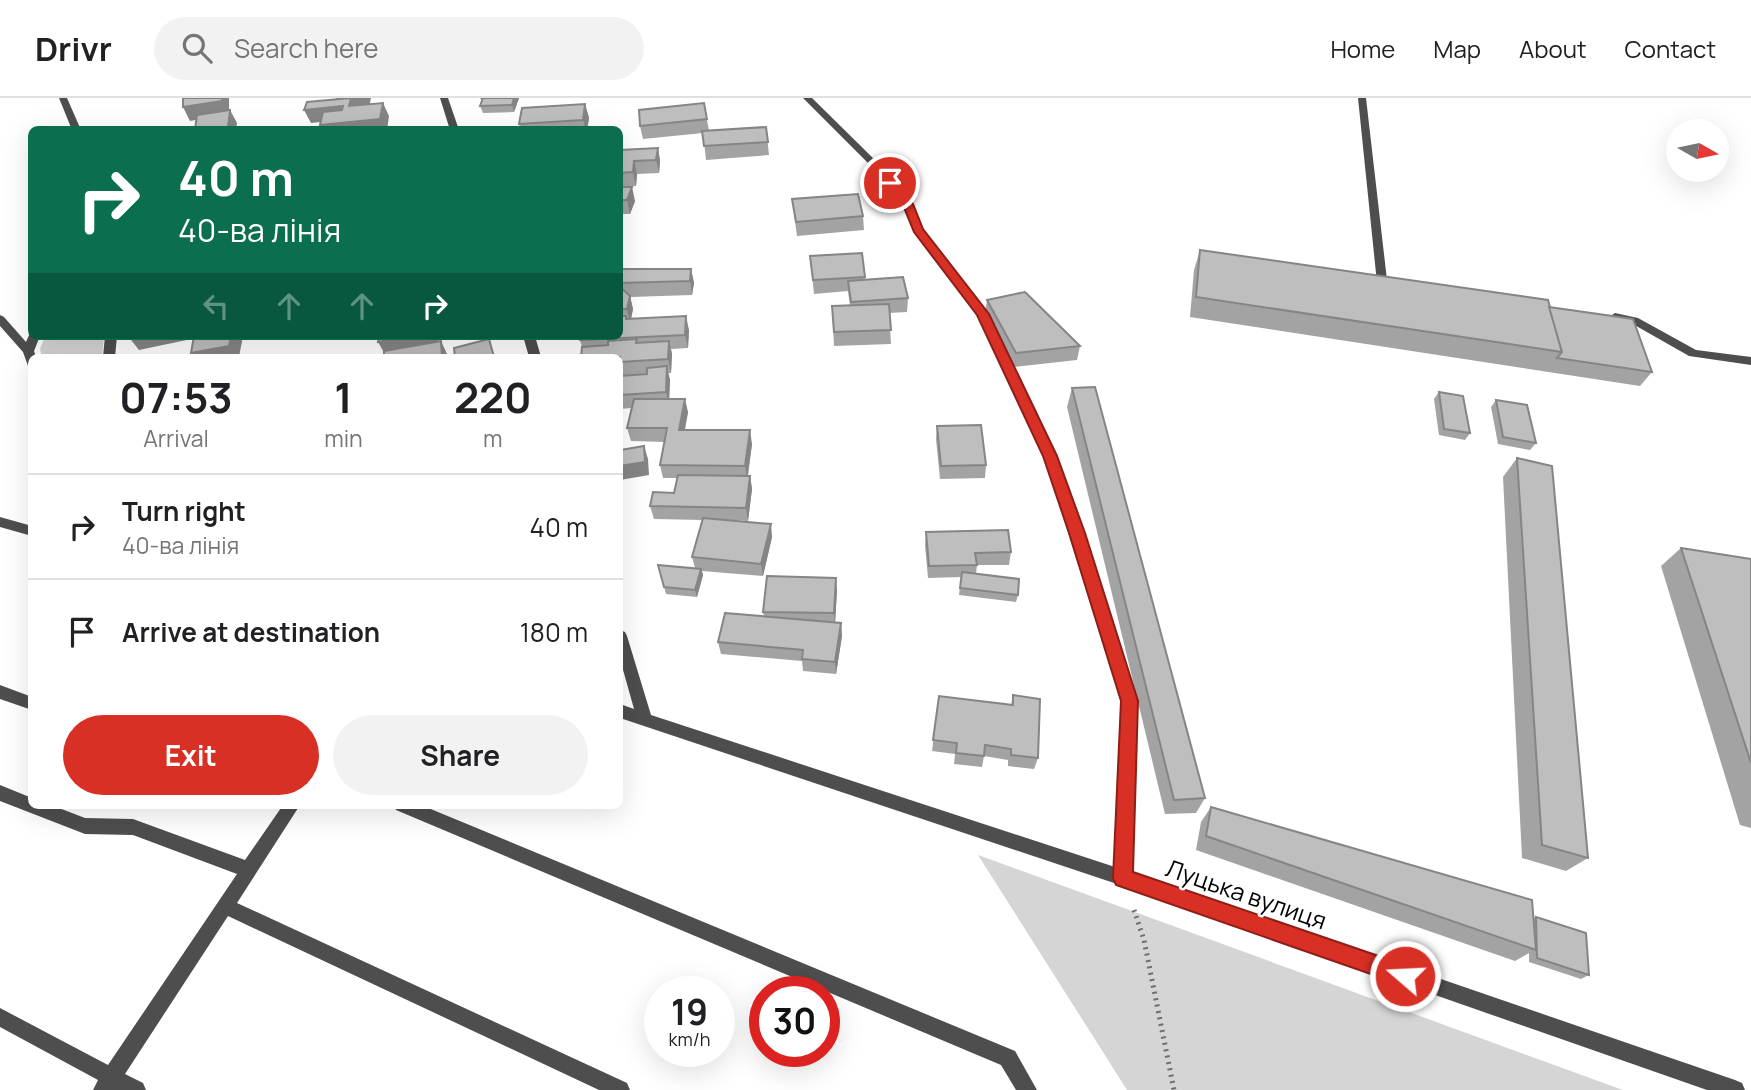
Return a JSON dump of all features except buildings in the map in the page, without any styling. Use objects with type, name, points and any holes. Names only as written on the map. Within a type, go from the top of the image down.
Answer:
[{"type":"street","points":[[63,98],[75,126]]},
{"type":"street","points":[[444,98],[454,126]]},
{"type":"street","points":[[807,98],[873,163],[908,204],[918,230],[982,314],[1050,456],[1129,701],[1123,878]]},
{"type":"street","points":[[1362,98],[1382,283],[1409,286]]},
{"type":"street","points":[[1608,316],[1634,320],[1693,353],[1751,361]]},
{"type":"street","points":[[0,319],[29,354]]},
{"type":"street","points":[[28,351],[32,340]]},
{"type":"street","points":[[0,522],[28,530]]},
{"type":"street","points":[[623,646],[645,719]]},
{"type":"street","points":[[0,692],[28,702]]},
{"type":"street","name":"Луцька вулиця","points":[[623,712],[1123,878],[1735,1090]]},
{"type":"street","points":[[0,793],[28,804]]},
{"type":"street","points":[[41,809],[85,826],[133,827],[249,870]]},
{"type":"street","points":[[107,1083],[289,809]]},
{"type":"street","points":[[412,809],[1008,1058],[1027,1090]]},
{"type":"street","points":[[225,906],[620,1090]]},
{"type":"street","points":[[0,1017],[107,1083],[136,1090]]},
{"type":"path","points":[[1123,878],[1144,940],[1174,1090]]},
{"type":"shaded area","points":[[43,340],[104,340],[102,354],[41,354]]},
{"type":"shaded area","points":[[978,855],[1623,1090],[1127,1090]]},
{"type":"route","points":[[890,183],[908,204],[918,230],[982,314],[1050,456],[1077,533],[1129,701],[1123,878],[1405,976]]}]
